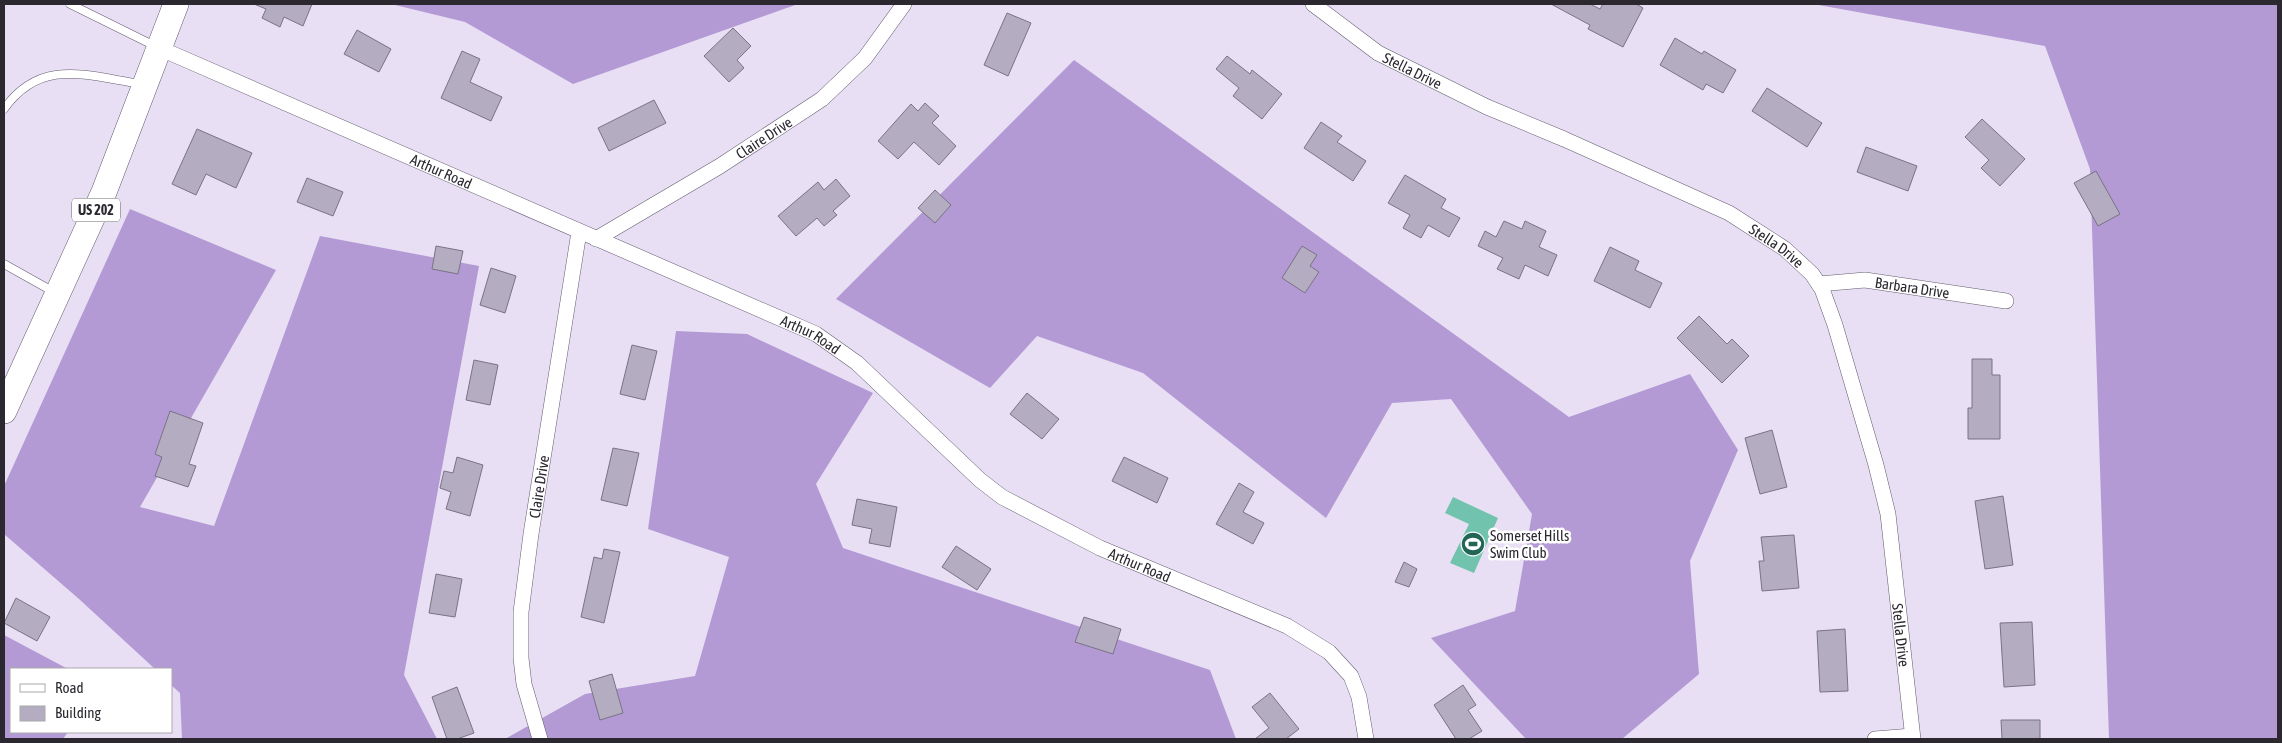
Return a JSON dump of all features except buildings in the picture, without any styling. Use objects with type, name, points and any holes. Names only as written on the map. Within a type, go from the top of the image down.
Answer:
[{"type":"highway","name":"US 202","points":[[4,411],[104,192],[176,4]]},
{"type":"street","name":"Claire Drive","points":[[596,240],[720,166],[822,98],[865,58],[904,4]]},
{"type":"street","name":"Stella Drive","points":[[1313,4],[1378,53],[1487,107],[1564,139],[1728,213],[1785,248],[1812,274],[1819,284],[1835,325],[1876,465],[1888,514],[1912,738]]},
{"type":"street","name":"Arthur Road","points":[[160,48],[596,240],[816,334],[857,362],[980,480],[1002,497],[1100,548],[1286,626],[1328,652],[1351,676],[1358,697],[1366,739]]},
{"type":"street","name":"Claire Drive","points":[[540,739],[524,684],[520,658],[522,612],[531,534],[579,232]]},
{"type":"street","name":"Barbara Drive","points":[[1819,284],[1865,280],[2006,301]]},
{"type":"street","points":[[1875,739],[1912,738]]},
{"type":"lane","points":[[70,4],[160,48]]},
{"type":"lane","points":[[4,109],[14,95],[43,77],[65,72],[146,85]]},
{"type":"lane","points":[[4,264],[58,294]]},
{"type":"shaded area","points":[[391,4],[798,4],[573,84],[465,22]]},
{"type":"shaded area","points":[[1813,4],[2278,4],[2278,739],[2109,739],[2090,169],[2045,46]]},
{"type":"shaded area","points":[[1074,60],[1569,417],[1690,374],[1738,450],[1690,561],[1699,674],[1622,739],[1526,739],[1431,638],[1515,611],[1532,514],[1451,399],[1392,403],[1326,518],[1143,373],[1037,336],[990,388],[836,299]]},
{"type":"shaded area","points":[[130,209],[276,270],[140,507],[214,526],[320,236],[479,266],[404,675],[437,739],[182,739],[180,693],[172,686],[172,668],[154,668],[79,599],[4,534],[4,486]]},
{"type":"shaded area","points":[[676,331],[747,334],[873,393],[816,484],[843,548],[1210,670],[1236,739],[505,739],[585,694],[695,676],[729,557],[648,529]]},
{"type":"shaded area","name":"Somerset Hills Swim Club","points":[[1453,497],[1498,518],[1474,573],[1450,563],[1469,524],[1445,513]]},
{"type":"shaded area","points":[[4,635],[66,668],[10,668],[10,733],[67,733],[63,739],[4,739]]},
{"type":"place","name":"Somerset Hills Swim Club","points":[[1473,544]]}]
